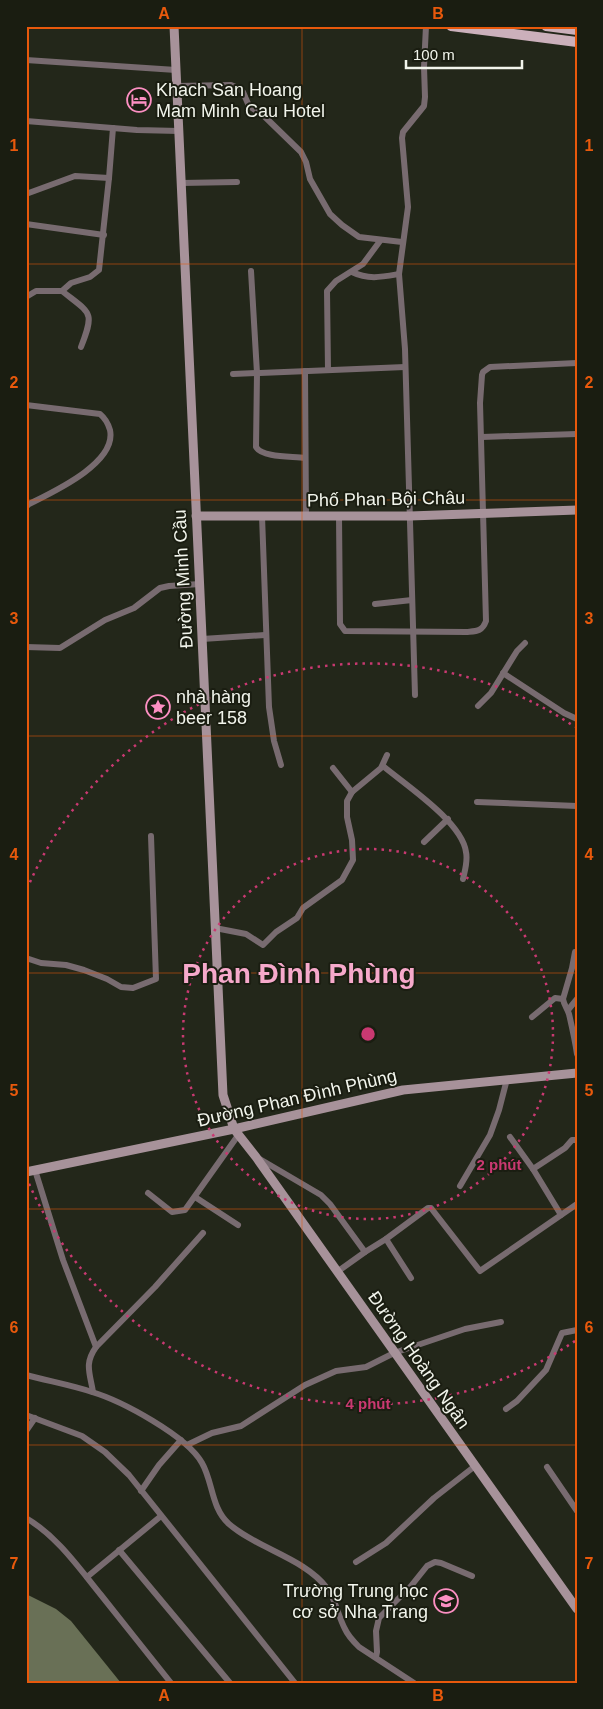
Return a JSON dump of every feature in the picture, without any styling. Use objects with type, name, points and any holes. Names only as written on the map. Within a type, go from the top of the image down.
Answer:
[{"type":"main road","points":[[451,26],[577,42]]},
{"type":"main road","points":[[553,39],[550,27],[577,30]]},
{"type":"street","name":"Đường Minh Cầu","points":[[174,26],[223,1095],[237,1132]]},
{"type":"street","points":[[415,695],[405,367],[399,274],[408,207],[402,138],[403,132],[424,106],[426,97],[424,67],[426,26]]},
{"type":"street","points":[[26,60],[176,70]]},
{"type":"street","points":[[176,86],[231,85],[238,88],[243,92],[248,106],[264,116],[301,152],[306,162],[310,179],[330,214],[359,237],[380,241],[402,242]]},
{"type":"street","points":[[26,121],[179,131]]},
{"type":"street","points":[[62,291],[71,283],[90,277],[99,270],[104,235],[112,128]]},
{"type":"street","points":[[26,194],[75,176],[109,178]]},
{"type":"street","points":[[181,183],[237,182]]},
{"type":"street","points":[[26,224],[104,235]]},
{"type":"street","points":[[328,370],[327,291],[336,281],[363,264],[380,241]]},
{"type":"street","points":[[251,271],[257,373],[256,447],[264,454],[305,458]]},
{"type":"street","points":[[352,272],[362,277],[374,278],[399,274]]},
{"type":"street","points":[[26,297],[36,291],[62,291],[87,311],[89,318],[88,328],[81,347]]},
{"type":"street","points":[[339,516],[340,627],[347,632],[478,631],[484,627],[486,621],[482,514],[481,379],[483,372],[490,367],[577,363]]},
{"type":"street","points":[[233,374],[405,367]]},
{"type":"street","points":[[305,371],[306,516]]},
{"type":"street","points":[[26,405],[100,414],[108,423],[110,444],[91,469],[26,507]]},
{"type":"street","points":[[482,437],[577,434]]},
{"type":"street","name":"Phố Phan Bội Châu","points":[[196,516],[410,516],[577,510]]},
{"type":"street","points":[[262,516],[269,707],[274,741],[281,765]]},
{"type":"street","points":[[26,647],[60,648],[105,620],[134,608],[160,588],[200,584]]},
{"type":"street","points":[[374,604],[412,600]]},
{"type":"street","points":[[202,639],[265,635]]},
{"type":"street","points":[[478,706],[491,693],[517,651],[525,644]]},
{"type":"street","points":[[503,673],[564,713],[577,719]]},
{"type":"street","points":[[216,928],[246,934],[263,945],[276,932],[297,918],[303,908],[342,880],[353,860],[347,801],[352,792],[373,777],[383,766],[387,755]]},
{"type":"street","points":[[383,766],[448,819],[464,842],[467,861],[463,879]]},
{"type":"street","points":[[333,768],[352,792]]},
{"type":"street","points":[[477,802],[577,806]]},
{"type":"street","points":[[424,842],[448,819]]},
{"type":"street","points":[[26,958],[40,963],[66,965],[84,970],[121,987],[133,988],[156,979],[151,836]]},
{"type":"street","points":[[575,952],[563,1003],[568,1010],[577,1054]]},
{"type":"street","points":[[532,1017],[555,998],[563,999]]},
{"type":"street","points":[[568,1010],[577,999]]},
{"type":"street","name":"Đường Phan Đình Phùng","points":[[31,1171],[237,1132],[404,1090],[577,1073]]},
{"type":"street","points":[[460,1186],[490,1135],[500,1110],[508,1079]]},
{"type":"street","points":[[148,1193],[172,1212],[184,1210],[195,1197],[237,1132]]},
{"type":"street","name":"Đường Hoàng Ngân","points":[[237,1132],[577,1609]]},
{"type":"street","points":[[533,1169],[565,1148],[574,1140],[576,1132]]},
{"type":"street","points":[[510,1137],[533,1169],[561,1215]]},
{"type":"street","points":[[256,1157],[321,1195],[330,1204],[365,1252]]},
{"type":"street","points":[[31,1171],[96,1347]]},
{"type":"street","points":[[195,1197],[238,1225]]},
{"type":"street","points":[[337,1272],[386,1240],[428,1208],[432,1208],[480,1271],[577,1204]]},
{"type":"street","points":[[93,1392],[88,1363],[96,1347],[155,1287],[203,1232]]},
{"type":"street","points":[[386,1240],[411,1278]]},
{"type":"street","points":[[187,1445],[201,1438],[241,1426],[292,1393],[345,1369],[374,1364],[394,1352],[466,1329],[501,1322]]},
{"type":"street","points":[[506,1409],[546,1370],[562,1334],[577,1330]]},
{"type":"street","points":[[26,1375],[93,1392],[132,1409],[181,1440],[203,1463],[214,1498],[227,1522],[240,1534],[302,1568],[318,1579],[332,1596],[345,1631],[359,1647],[414,1683]]},
{"type":"street","points":[[26,1415],[82,1436],[105,1452],[129,1475],[295,1683]]},
{"type":"street","points":[[26,1431],[36,1418]]},
{"type":"street","points":[[141,1491],[159,1465],[181,1440]]},
{"type":"street","points":[[356,1562],[386,1543],[434,1498],[475,1466]]},
{"type":"street","points":[[548,1467],[577,1511]]},
{"type":"street","points":[[87,1578],[161,1516]]},
{"type":"street","points":[[26,1518],[38,1525],[87,1578],[171,1683]]},
{"type":"street","points":[[120,1550],[230,1683]]},
{"type":"street","points":[[376,1658],[376,1632],[379,1618],[427,1566],[434,1562],[441,1563],[472,1576]]},
{"type":"shaded area","points":[[26,1594],[56,1609],[71,1621],[121,1683],[26,1683]]},
{"type":"place","name":"Khach San Hoang Mam Minh Cau Hotel","points":[[139,100]]},
{"type":"place","name":"nhà hàng beer 158","points":[[158,707]]},
{"type":"place","name":"Trường Trung học cơ sở Nha Trang","points":[[446,1601]]},
{"type":"district","name":"Phan Đình Phùng","points":[[299,973]]}]
